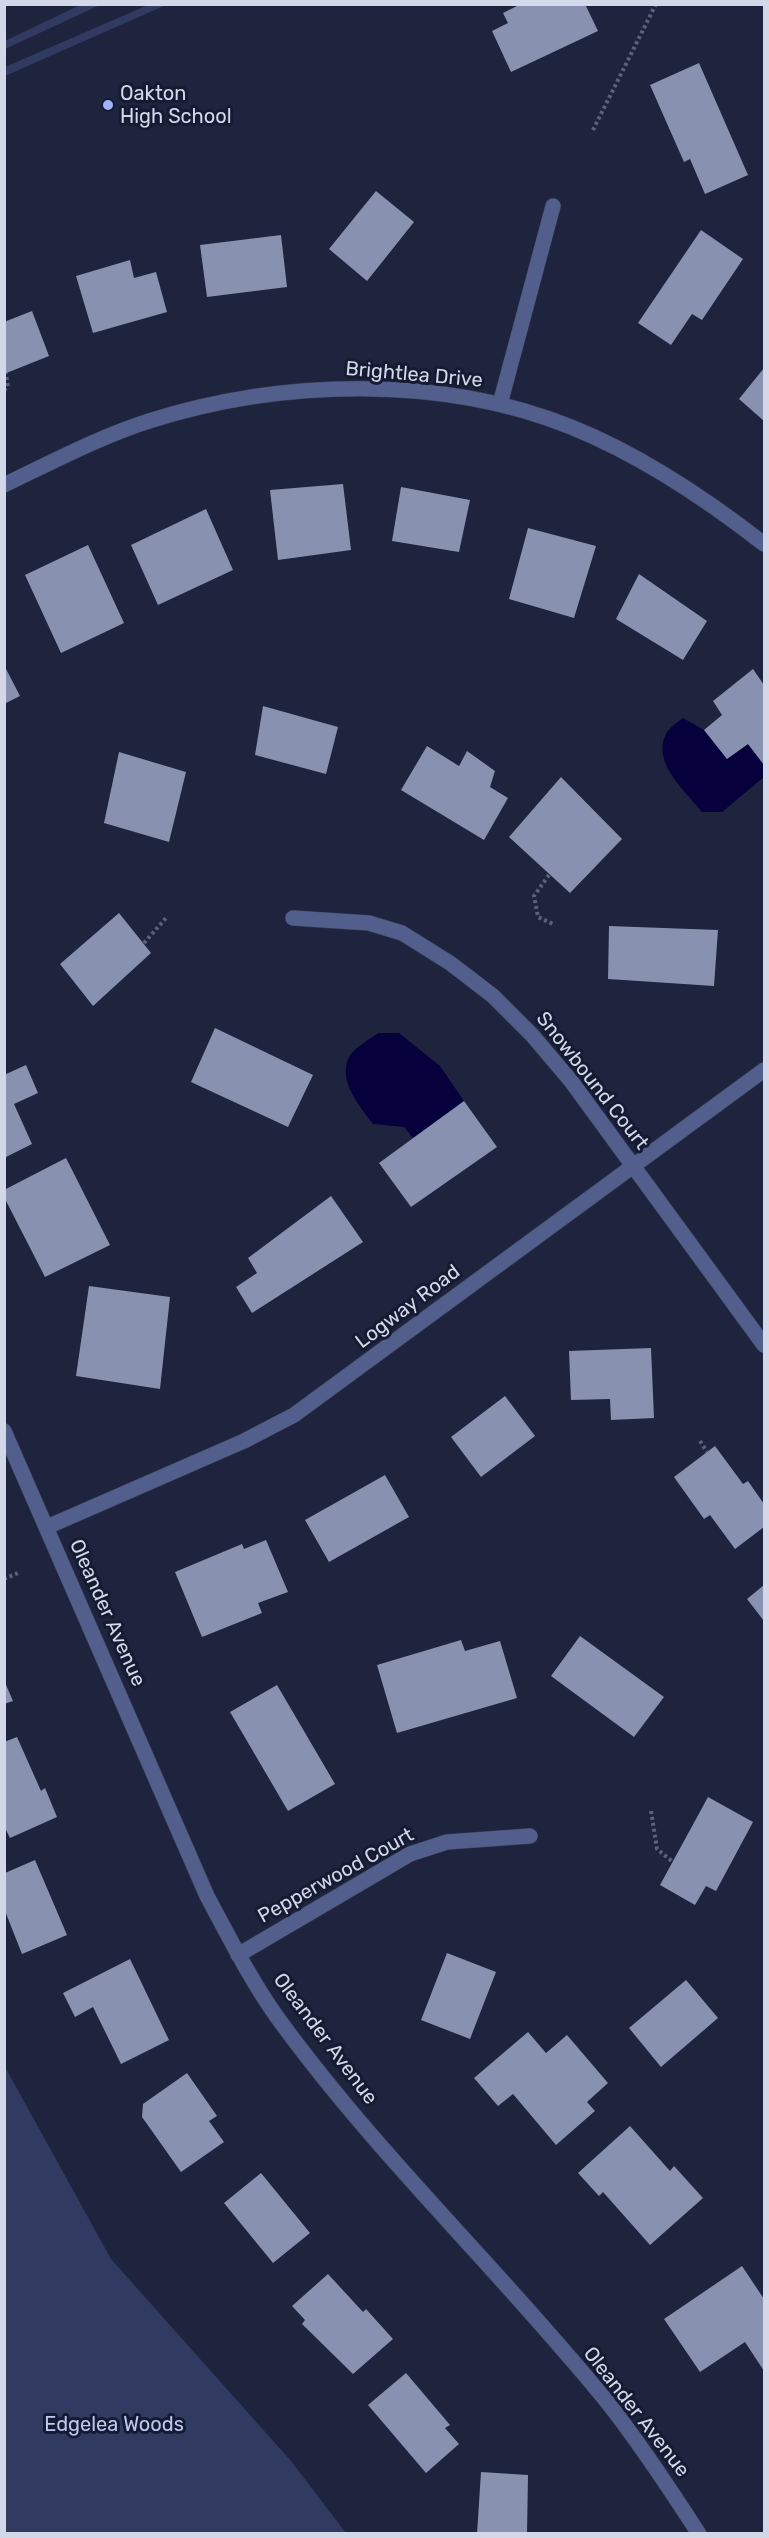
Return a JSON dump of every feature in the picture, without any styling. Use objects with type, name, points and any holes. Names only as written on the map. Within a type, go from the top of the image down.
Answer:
[{"type":"street","points":[[500,404],[553,206]]},
{"type":"street","name":"Brightlea Drive","points":[[4,485],[120,432],[150,421],[237,399],[285,392],[333,389],[402,391],[500,404],[571,427],[627,453],[710,502],[765,544]]},
{"type":"street","name":"Snowbound Court","points":[[293,918],[369,923],[402,933],[450,963],[493,996],[532,1035],[633,1166],[765,1346]]},
{"type":"street","name":"Logway Road","points":[[47,1527],[244,1441],[294,1415],[765,1070]]},
{"type":"street","name":"Oleander Avenue","points":[[4,1431],[207,1896],[238,1955],[276,2016],[372,2135],[607,2403],[655,2467],[699,2534]]},
{"type":"street","name":"Pepperwood Court","points":[[238,1955],[410,1854],[447,1842],[530,1836]]},
{"type":"path","points":[[593,130],[656,4]]},
{"type":"path","points":[[4,390],[8,387],[6,373]]},
{"type":"path","points":[[549,874],[534,896],[538,917],[553,924]]},
{"type":"path","points":[[144,943],[166,918]]},
{"type":"path","points":[[700,1441],[707,1452]]},
{"type":"path","points":[[4,1579],[18,1573]]},
{"type":"path","points":[[651,1812],[657,1849],[673,1862]]},
{"type":"green space","points":[[82,4],[100,5],[5,49],[5,41]]},
{"type":"green space","points":[[148,5],[166,5],[5,76],[5,67]]},
{"type":"green space","name":"Edgelea Woods","points":[[4,2065],[111,2259],[291,2461],[346,2533],[5,2533]]},
{"type":"shaded area","points":[[683,718],[704,730],[727,759],[748,744],[764,765],[764,777],[722,812],[702,812],[672,776],[667,766],[663,755],[666,734]]},
{"type":"shaded area","points":[[378,1033],[399,1033],[440,1066],[464,1101],[413,1138],[404,1127],[373,1124],[348,1084],[346,1066],[349,1057],[358,1047]]},
{"type":"building","points":[[521,4],[585,4],[598,31],[511,72],[492,31],[508,23],[503,13]]},
{"type":"building","points":[[699,63],[748,175],[705,194],[690,159],[684,162],[650,85]]},
{"type":"building","points":[[376,191],[414,222],[367,281],[329,249]]},
{"type":"building","points":[[701,230],[743,259],[702,320],[692,314],[671,345],[638,323]]},
{"type":"building","points":[[281,235],[287,287],[207,297],[200,245]]},
{"type":"building","points":[[130,260],[134,278],[156,272],[167,312],[93,333],[76,276]]},
{"type":"building","points":[[32,311],[49,356],[4,374],[4,322]]},
{"type":"building","points":[[764,368],[764,421],[739,399]]},
{"type":"building","points":[[343,484],[351,550],[278,560],[270,490]]},
{"type":"building","points":[[401,487],[470,500],[459,552],[392,541]]},
{"type":"building","points":[[206,509],[233,570],[158,605],[131,545]]},
{"type":"building","points":[[528,528],[596,546],[574,618],[509,599]]},
{"type":"building","points":[[88,545],[124,623],[61,653],[25,575]]},
{"type":"building","points":[[639,574],[707,621],[683,660],[616,619]]},
{"type":"building","points":[[4,665],[20,696],[4,704]]},
{"type":"building","points":[[753,669],[764,685],[764,765],[748,744],[727,759],[704,730],[722,715],[713,701]]},
{"type":"building","points":[[263,706],[338,727],[326,774],[255,755]]},
{"type":"building","points":[[427,746],[459,766],[467,751],[495,771],[490,787],[508,798],[484,840],[401,790]]},
{"type":"building","points":[[119,752],[186,772],[169,842],[104,823]]},
{"type":"building","points":[[561,777],[622,839],[570,893],[509,837]]},
{"type":"building","points":[[119,913],[151,953],[93,1006],[60,964]]},
{"type":"building","points":[[609,926],[718,930],[714,986],[608,979]]},
{"type":"building","points":[[215,1028],[313,1075],[288,1127],[191,1082]]},
{"type":"building","points":[[26,1065],[38,1093],[14,1104],[32,1144],[4,1158],[4,1075]]},
{"type":"building","points":[[464,1101],[497,1147],[411,1207],[379,1163]]},
{"type":"building","points":[[66,1158],[110,1245],[45,1277],[4,1197],[4,1190]]},
{"type":"building","points":[[331,1196],[363,1242],[252,1313],[236,1287],[257,1273],[248,1258]]},
{"type":"building","points":[[89,1286],[170,1297],[160,1389],[76,1376]]},
{"type":"building","points":[[651,1348],[654,1418],[611,1420],[610,1399],[571,1400],[569,1351]]},
{"type":"building","points":[[505,1396],[535,1436],[481,1477],[451,1437]]},
{"type":"building","points":[[715,1446],[743,1484],[748,1481],[764,1504],[764,1527],[735,1549],[710,1515],[704,1519],[674,1477]]},
{"type":"building","points":[[385,1475],[409,1517],[329,1562],[305,1520]]},
{"type":"building","points":[[266,1540],[288,1592],[258,1603],[262,1613],[202,1637],[175,1572],[242,1544],[244,1549]]},
{"type":"building","points":[[764,1585],[764,1621],[747,1599]]},
{"type":"building","points":[[580,1636],[664,1697],[634,1737],[551,1676]]},
{"type":"building","points":[[461,1640],[465,1651],[500,1641],[517,1698],[397,1733],[377,1665]]},
{"type":"building","points":[[4,1680],[13,1701],[4,1704]]},
{"type":"building","points":[[277,1685],[335,1784],[288,1811],[230,1712]]},
{"type":"building","points":[[17,1737],[41,1791],[45,1788],[57,1817],[10,1838],[4,1826],[4,1742]]},
{"type":"building","points":[[708,1797],[753,1822],[716,1891],[706,1886],[695,1905],[660,1885]]},
{"type":"building","points":[[35,1860],[67,1935],[22,1954],[5,1911],[5,1873]]},
{"type":"building","points":[[447,1953],[496,1972],[470,2039],[421,2020]]},
{"type":"building","points":[[130,1959],[169,2040],[121,2064],[93,2007],[75,2017],[63,1993]]},
{"type":"building","points":[[686,1980],[718,2018],[661,2067],[629,2028]]},
{"type":"building","points":[[528,2032],[546,2053],[567,2035],[608,2083],[587,2102],[595,2111],[556,2145],[513,2094],[498,2106],[474,2078]]},
{"type":"building","points":[[187,2073],[217,2116],[209,2121],[224,2142],[181,2172],[142,2117],[143,2104]]},
{"type":"building","points":[[630,2126],[670,2171],[674,2166],[703,2198],[650,2245],[603,2192],[599,2196],[578,2173]]},
{"type":"building","points":[[261,2173],[310,2233],[273,2263],[224,2203]]},
{"type":"building","points":[[742,2266],[764,2299],[764,2371],[745,2342],[700,2372],[664,2319]]},
{"type":"building","points":[[328,2274],[363,2312],[366,2309],[393,2339],[353,2374],[302,2324],[305,2320],[292,2306]]},
{"type":"building","points":[[406,2373],[450,2425],[445,2428],[459,2444],[426,2473],[368,2405]]},
{"type":"building","points":[[481,2472],[528,2475],[527,2534],[477,2534]]},
{"type":"place","name":"Oakton High School","points":[[108,105]]}]
